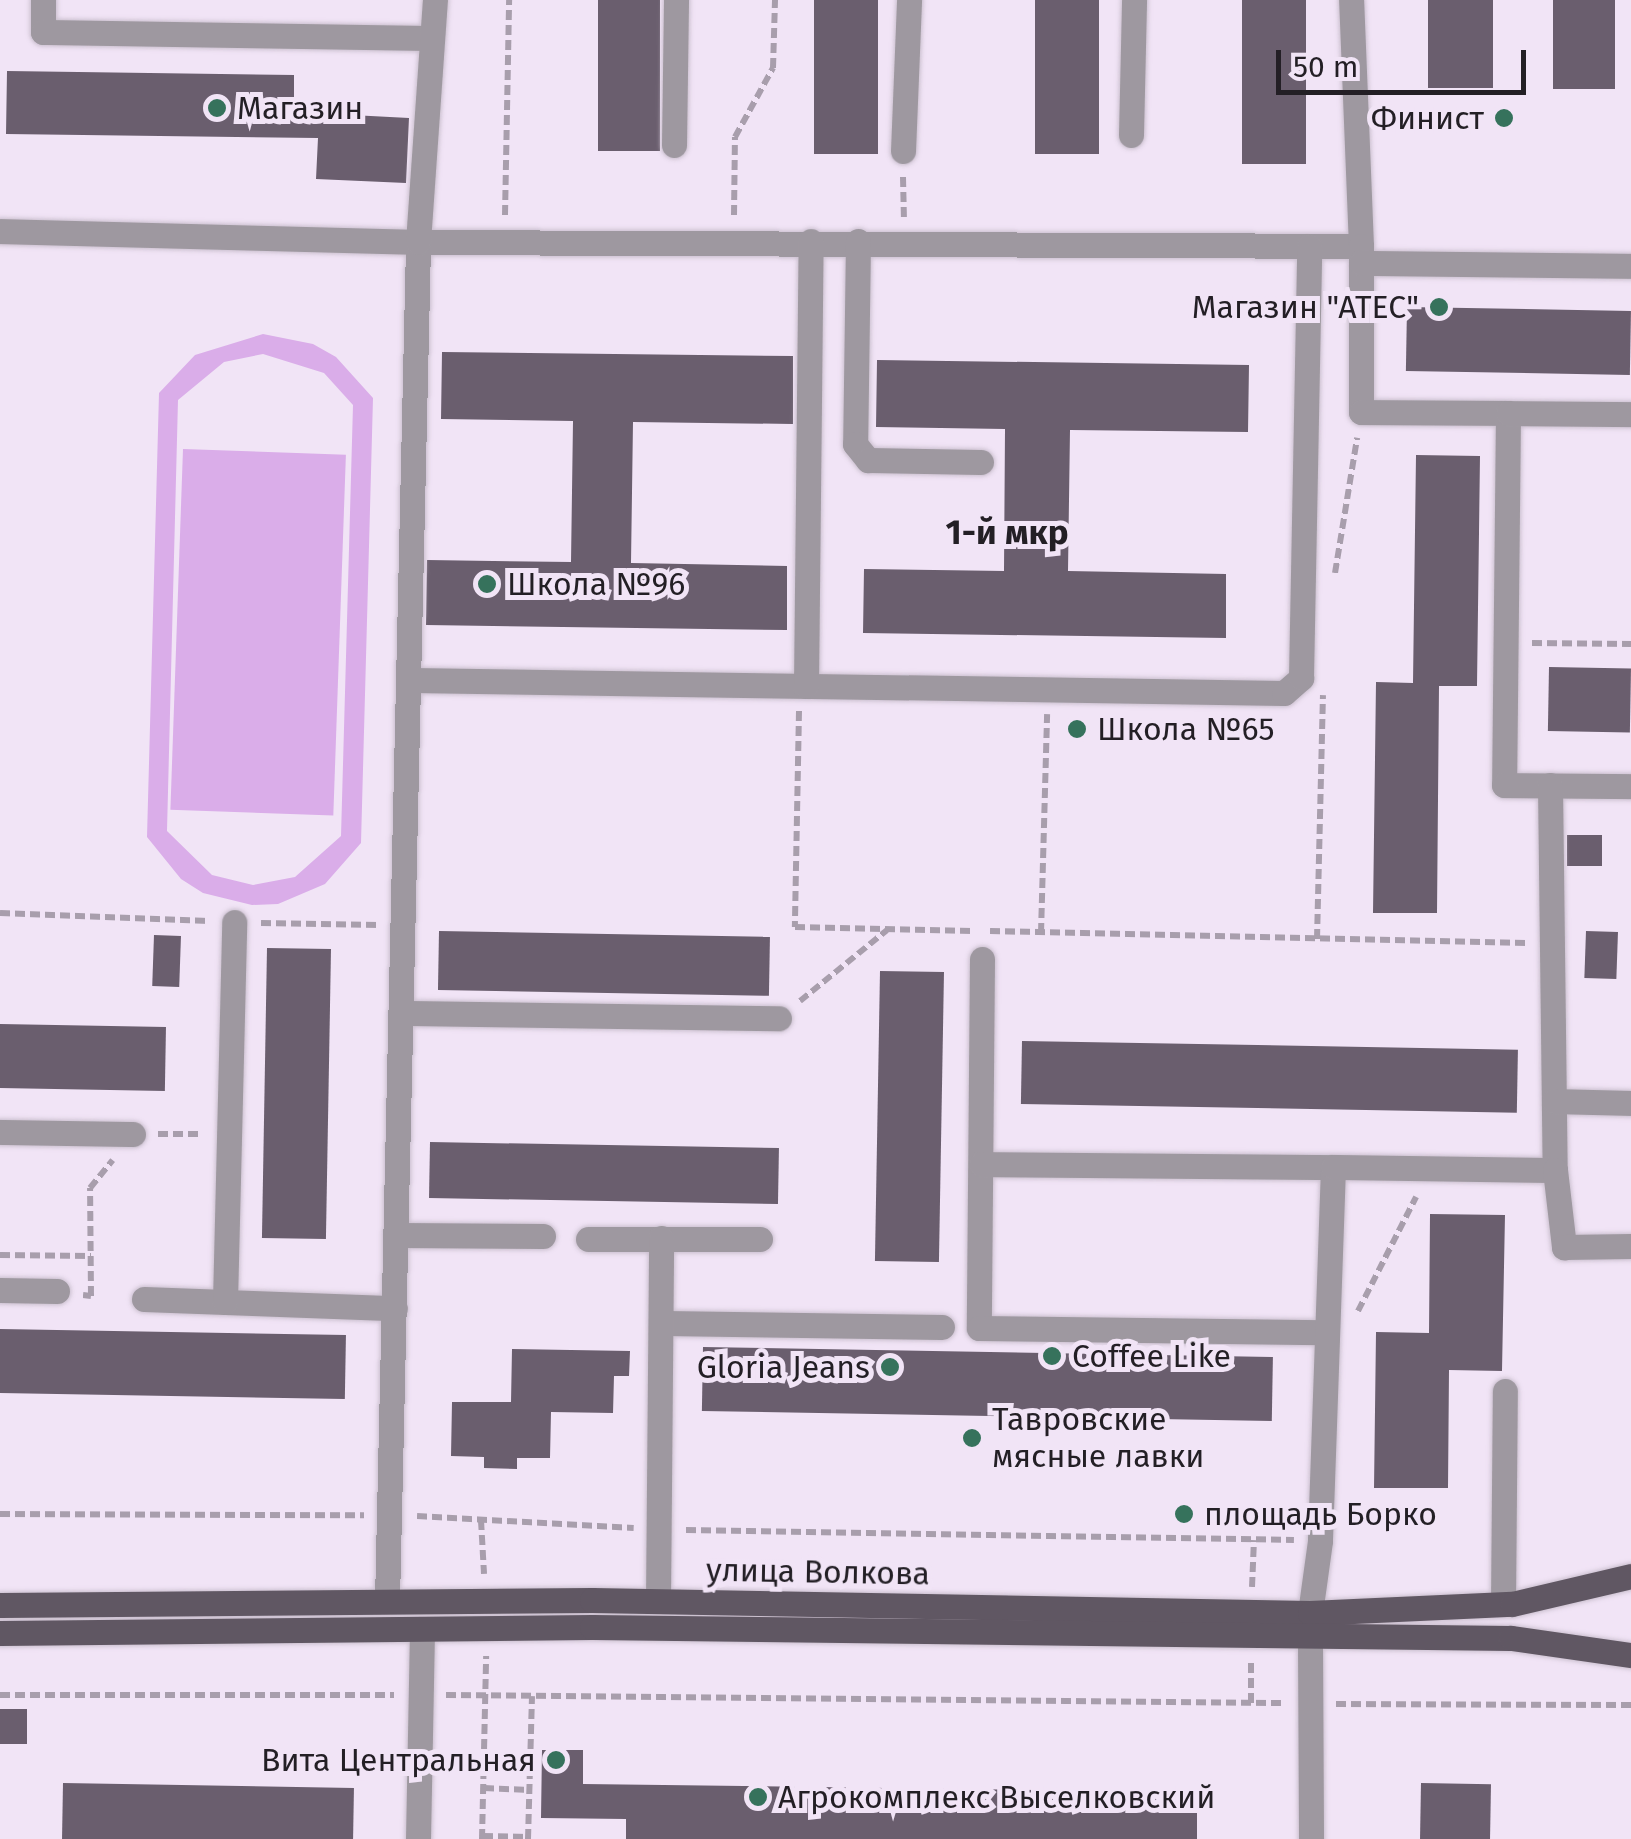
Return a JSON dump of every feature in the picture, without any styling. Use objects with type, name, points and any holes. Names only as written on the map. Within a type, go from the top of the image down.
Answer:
[{"type":"main road","name":"улица Волкова","points":[[0,1605],[658,1601],[1310,1613],[1502,1604],[1631,1576]]},
{"type":"main road","name":"улица Волкова","points":[[0,1633],[422,1629],[1310,1641],[1511,1638],[1631,1656]]},
{"type":"lane","points":[[43,0],[43,32],[432,38]]},
{"type":"lane","points":[[387,1602],[404,1013],[418,242],[434,0]]},
{"type":"lane","points":[[674,145],[676,0]]},
{"type":"lane","points":[[903,152],[909,0]]},
{"type":"lane","points":[[1131,135],[1134,0]]},
{"type":"lane","points":[[1351,0],[1361,255],[1361,412],[1631,414]]},
{"type":"lane","points":[[0,230],[418,242],[904,241],[1309,246],[1361,255],[1631,266]]},
{"type":"lane","points":[[806,686],[811,241]]},
{"type":"lane","points":[[858,241],[855,444],[868,460],[981,462]]},
{"type":"lane","points":[[411,680],[1284,693],[1300,678],[1309,246]]},
{"type":"lane","points":[[1508,413],[1504,785],[1631,786]]},
{"type":"lane","points":[[1550,785],[1555,1170],[1564,1247],[1631,1246]]},
{"type":"lane","points":[[225,1302],[234,922]]},
{"type":"lane","points":[[982,959],[979,1328],[1324,1332]]},
{"type":"lane","points":[[404,1013],[780,1018]]},
{"type":"lane","points":[[1554,1101],[1631,1103]]},
{"type":"lane","points":[[0,1132],[134,1134]]},
{"type":"lane","points":[[981,1164],[1555,1170]]},
{"type":"lane","points":[[1310,1613],[1320,1540],[1324,1332],[1333,1167]]},
{"type":"lane","points":[[398,1235],[543,1236]]},
{"type":"lane","points":[[658,1601],[664,1323],[661,1238]]},
{"type":"lane","points":[[588,1240],[760,1239]]},
{"type":"lane","points":[[0,1290],[57,1291]]},
{"type":"lane","points":[[144,1299],[395,1308]]},
{"type":"lane","points":[[664,1323],[942,1326]]},
{"type":"lane","points":[[1502,1604],[1505,1391]]},
{"type":"lane","points":[[418,1839],[422,1629]]},
{"type":"lane","points":[[1310,1641],[1311,1839]]},
{"type":"path","points":[[504,242],[509,0]]},
{"type":"path","points":[[733,241],[735,137],[773,68],[775,0]]},
{"type":"path","points":[[903,152],[904,241]]},
{"type":"path","points":[[1506,642],[1631,644]]},
{"type":"path","points":[[806,686],[799,712],[796,927],[1552,944]]},
{"type":"path","points":[[1042,932],[1048,690]]},
{"type":"path","points":[[780,1018],[888,929]]},
{"type":"path","points":[[57,1291],[92,1296],[90,1188],[134,1134],[229,1135]]},
{"type":"path","points":[[1324,1332],[1347,1331],[1431,1169]]},
{"type":"path","points":[[0,1255],[91,1256]]},
{"type":"path","points":[[0,1695],[1631,1705]]},
{"type":"path","points":[[486,1696],[482,1837],[528,1838],[532,1696]]},
{"type":"path","points":[[484,1788],[529,1790]]},
{"type":"shaded area","points":[[263,334],[313,344],[336,357],[373,398],[361,843],[325,884],[278,904],[252,905],[203,893],[181,879],[147,837],[159,393],[195,355]],"holes":[[[263,354],[324,373],[353,405],[341,836],[295,877],[253,885],[212,875],[167,831],[178,400],[224,362]]]},
{"type":"shaded area","points":[[183,449],[346,455],[333,815],[170,810]]},
{"type":"building","points":[[598,0],[660,0],[660,151],[598,151]]},
{"type":"building","points":[[814,0],[878,0],[878,154],[814,154]]},
{"type":"building","points":[[1035,0],[1099,0],[1099,154],[1035,154]]},
{"type":"building","points":[[1242,0],[1306,0],[1306,164],[1242,164]]},
{"type":"building","points":[[1428,0],[1493,0],[1493,88],[1428,88]]},
{"type":"building","points":[[1553,0],[1615,0],[1615,89],[1553,89]]},
{"type":"building","points":[[7,71],[294,75],[294,112],[409,118],[406,183],[316,179],[318,138],[6,134]]},
{"type":"building","points":[[1407,307],[1631,311],[1630,375],[1406,371]]},
{"type":"building","points":[[442,352],[793,356],[793,424],[633,422],[631,563],[787,566],[787,630],[426,625],[427,560],[571,562],[573,421],[441,419]]},
{"type":"building","points":[[877,360],[1249,365],[1248,432],[1070,430],[1068,571],[1226,574],[1226,638],[863,633],[864,569],[1004,571],[1005,429],[876,427]]},
{"type":"building","points":[[1416,455],[1480,456],[1477,686],[1439,686],[1437,913],[1373,913],[1376,682],[1413,683]]},
{"type":"building","points":[[1549,667],[1631,668],[1630,732],[1548,731]]},
{"type":"building","points":[[1567,835],[1602,835],[1602,866],[1567,866]]},
{"type":"building","points":[[439,931],[770,937],[769,996],[438,990]]},
{"type":"building","points":[[1586,931],[1618,932],[1616,979],[1584,978]]},
{"type":"building","points":[[154,935],[181,936],[179,987],[152,986]]},
{"type":"building","points":[[267,948],[331,949],[326,1239],[262,1238]]},
{"type":"building","points":[[880,971],[944,972],[939,1262],[875,1261]]},
{"type":"building","points":[[0,1024],[166,1027],[165,1091],[0,1088]]},
{"type":"building","points":[[1022,1041],[1518,1050],[1517,1113],[1021,1104]]},
{"type":"building","points":[[430,1142],[779,1148],[778,1204],[429,1198]]},
{"type":"building","points":[[1430,1214],[1505,1215],[1502,1371],[1449,1370],[1448,1488],[1374,1488],[1376,1332],[1429,1333]]},
{"type":"building","points":[[0,1329],[346,1335],[345,1399],[0,1393]]},
{"type":"building","points":[[703,1347],[1273,1357],[1272,1421],[702,1411]]},
{"type":"building","points":[[512,1349],[630,1351],[629,1376],[614,1376],[613,1413],[551,1412],[550,1458],[517,1458],[517,1469],[484,1468],[484,1457],[451,1456],[452,1402],[511,1402]]},
{"type":"building","points":[[0,1709],[27,1709],[27,1744],[0,1744]]},
{"type":"building","points":[[542,1750],[583,1750],[583,1784],[1197,1792],[1197,1839],[626,1839],[626,1819],[541,1818]]},
{"type":"building","points":[[63,1783],[354,1788],[353,1839],[62,1839]]},
{"type":"building","points":[[1421,1783],[1491,1784],[1490,1839],[1420,1839]]},
{"type":"place","name":"Магазин","points":[[217,108]]},
{"type":"place","name":"Финист","points":[[1504,118]]},
{"type":"place","name":"Магазин \"АТЕС\"","points":[[1439,307]]},
{"type":"place","name":"Школа №96","points":[[487,584]]},
{"type":"place","name":"Школа №65","points":[[1077,729]]},
{"type":"place","name":"Coffee Like","points":[[1052,1356]]},
{"type":"place","name":"Gloria Jeans","points":[[890,1367]]},
{"type":"place","name":"Тавровские мясные лавки","points":[[972,1438]]},
{"type":"place","name":"площадь Борко","points":[[1184,1514]]},
{"type":"place","name":"Вита Центральная","points":[[556,1760]]},
{"type":"place","name":"Агрокомплекс Выселковский","points":[[758,1797]]},
{"type":"district","name":"1-й мкр","points":[[1007,532]]}]
